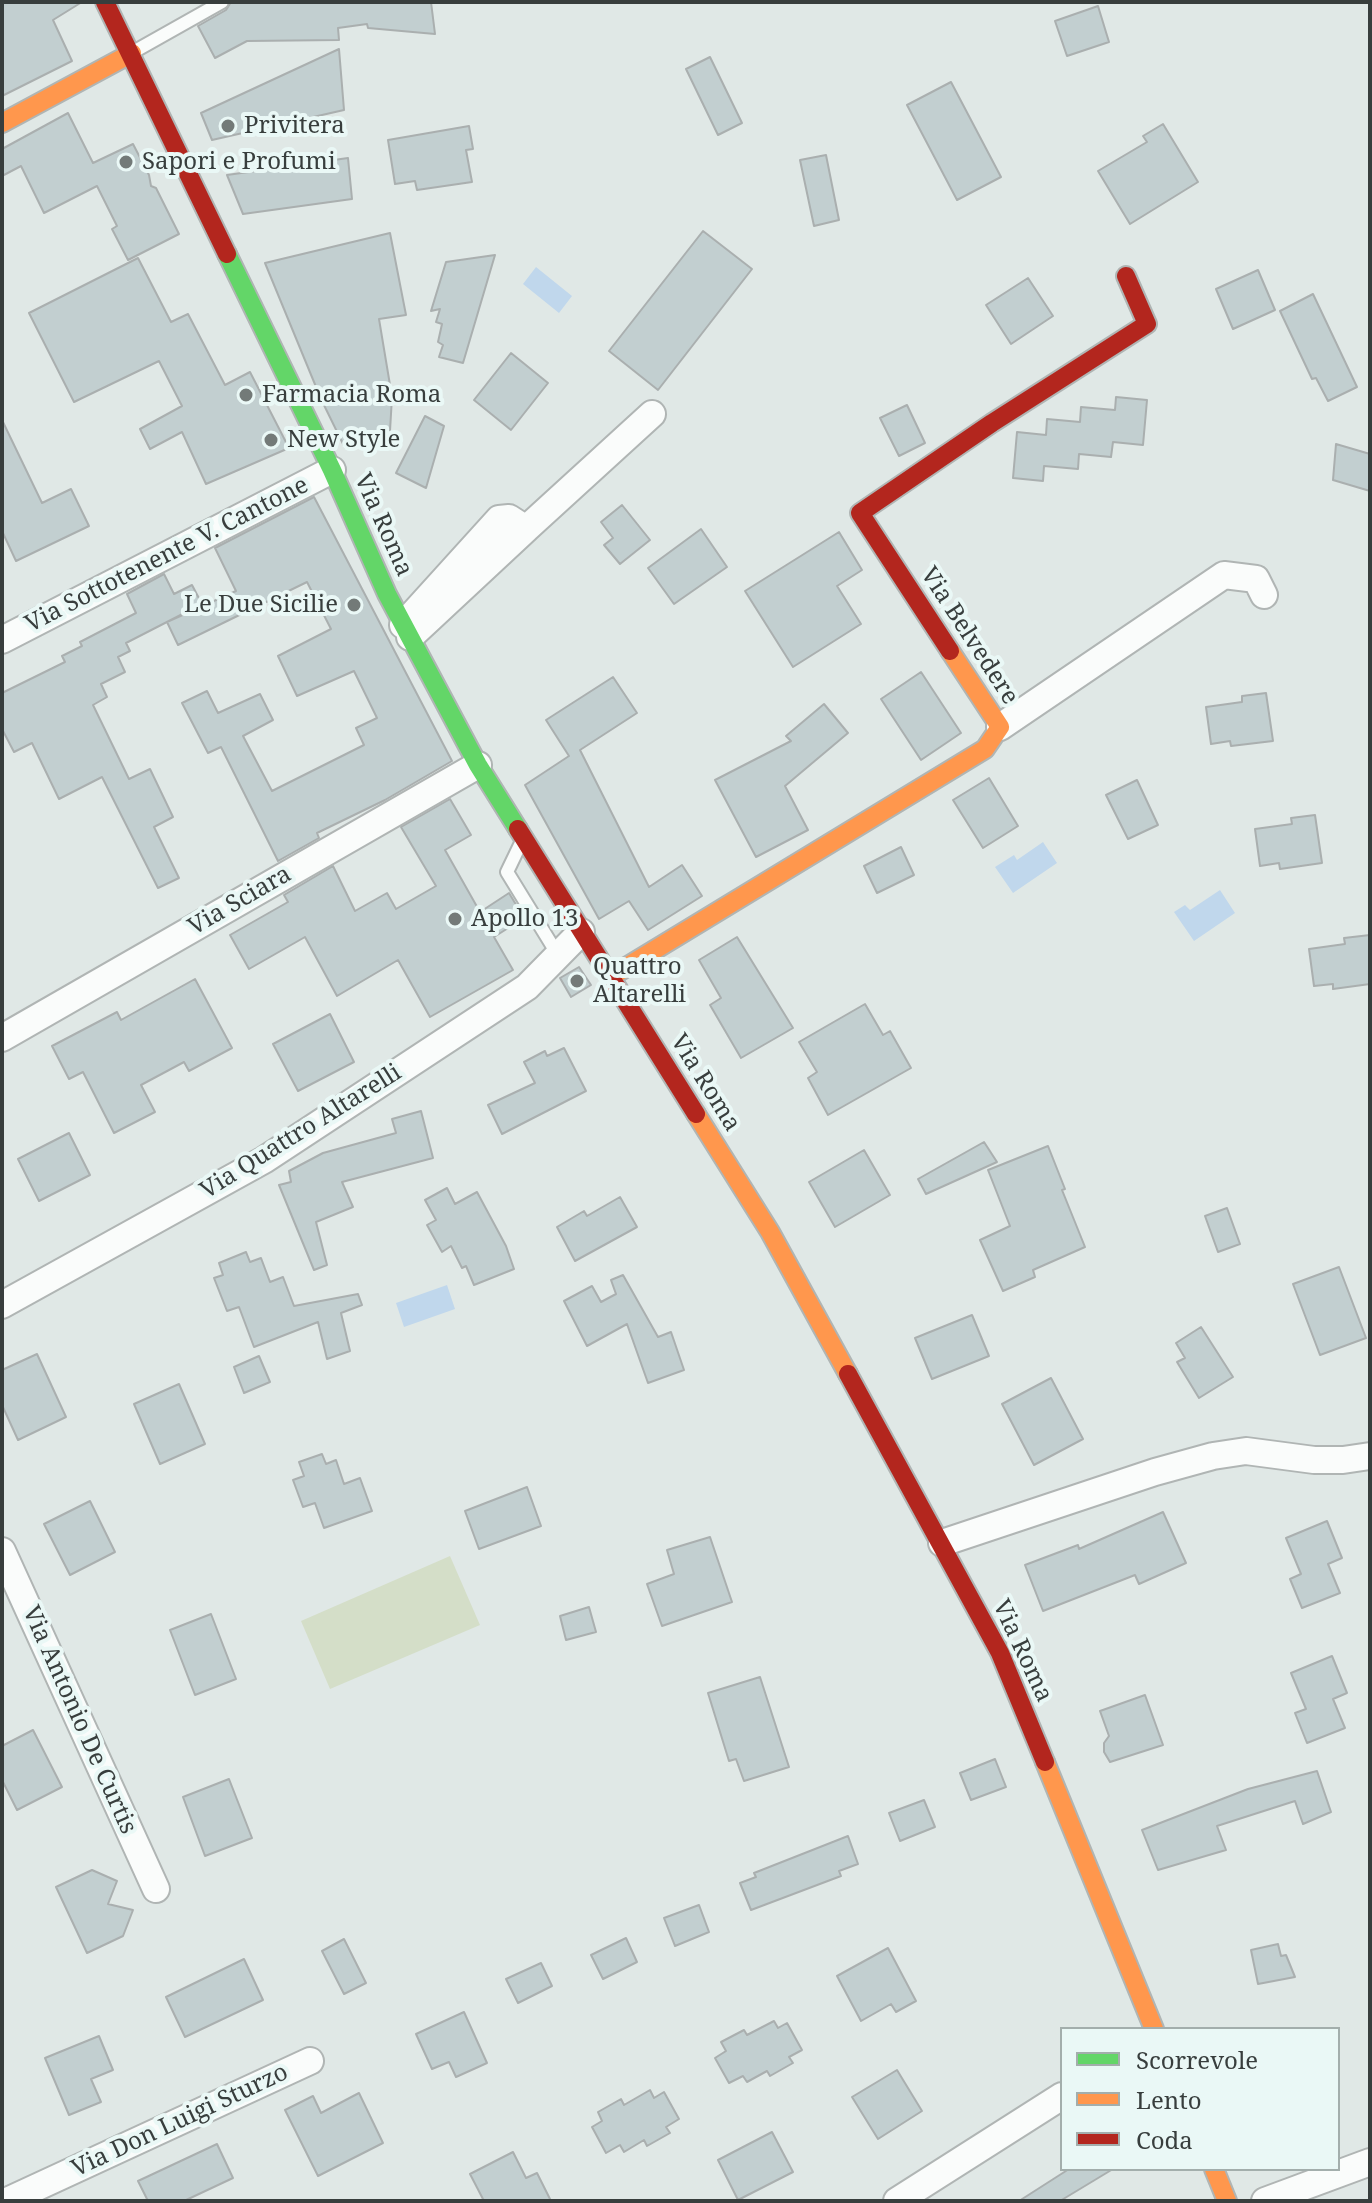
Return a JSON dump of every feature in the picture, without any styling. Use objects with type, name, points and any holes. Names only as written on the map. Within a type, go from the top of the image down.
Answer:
[{"type":"main road","name":"Via Roma","points":[[105,2],[332,470],[406,631],[478,765],[770,1232],[1000,1653],[1153,2027]]},
{"type":"main road","points":[[2,123],[132,53]]},
{"type":"main road","name":"Via Belvedere","points":[[610,977],[985,749],[1000,727],[860,513],[992,423],[1147,324],[1126,276]]},
{"type":"main road","points":[[1215,2171],[1227,2201]]},
{"type":"street","points":[[406,631],[499,519],[509,518],[526,529],[652,414]]},
{"type":"street","name":"Via Sottotenente V. Cantone","points":[[2,640],[332,470]]},
{"type":"street","points":[[1000,727],[1224,575],[1256,579],[1264,595]]},
{"type":"street","name":"Via Sciara","points":[[2,1038],[478,765]]},
{"type":"street","name":"Via Quattro Altarelli","points":[[2,1305],[264,1160],[527,987],[581,932]]},
{"type":"street","points":[[942,1543],[1155,1472],[1213,1456],[1246,1451],[1314,1460],[1370,1456]]},
{"type":"street","name":"Via Antonio De Curtis","points":[[2,1551],[156,1889]]},
{"type":"street","name":"Via Don Luigi Sturzo","points":[[7,2201],[310,2061]]},
{"type":"street","points":[[897,2201],[1060,2097]]},
{"type":"street","points":[[1265,2201],[1370,2162]]},
{"type":"lane","points":[[132,53],[222,2]]},
{"type":"lane","points":[[523,839],[507,872],[558,955]]},
{"type":"green space","points":[[450,1556],[480,1625],[330,1689],[301,1621]]},
{"type":"water","points":[[536,267],[572,296],[559,313],[523,284]]},
{"type":"water","points":[[1043,842],[1057,863],[1013,893],[995,867],[1014,855],[1017,860]]},
{"type":"water","points":[[1220,890],[1235,913],[1194,941],[1174,912],[1185,905],[1190,910]]},
{"type":"water","points":[[447,1285],[455,1309],[404,1327],[396,1303]]},
{"type":"building","points":[[2,2],[82,2],[53,20],[72,61],[2,96]]},
{"type":"building","points":[[231,2],[431,2],[435,34],[368,28],[367,24],[338,28],[339,40],[247,41],[215,58],[198,26],[226,10]]},
{"type":"building","points":[[1098,6],[1109,42],[1067,56],[1055,21]]},
{"type":"building","points":[[339,49],[344,110],[212,140],[201,113]]},
{"type":"building","points":[[710,57],[742,123],[718,135],[686,69]]},
{"type":"building","points":[[951,82],[1001,177],[957,200],[907,105]]},
{"type":"building","points":[[68,113],[93,163],[133,144],[149,175],[151,186],[156,188],[179,234],[128,260],[112,229],[117,226],[97,186],[44,213],[21,166],[2,176],[2,149]]},
{"type":"building","points":[[1163,124],[1198,182],[1130,224],[1098,171],[1147,142],[1143,136]]},
{"type":"building","points":[[469,126],[473,149],[466,150],[472,182],[417,190],[415,181],[395,184],[388,140]]},
{"type":"building","points":[[826,155],[839,220],[814,226],[800,160]]},
{"type":"building","points":[[348,158],[352,199],[243,214],[227,175]]},
{"type":"building","points":[[703,231],[752,269],[658,390],[609,351]]},
{"type":"building","points":[[390,233],[406,315],[379,319],[392,397],[390,431],[345,448],[321,399],[265,263]]},
{"type":"building","points":[[495,255],[463,363],[439,357],[443,345],[438,342],[442,324],[436,322],[440,309],[431,311],[446,262]]},
{"type":"building","points":[[138,258],[171,322],[188,314],[225,385],[250,372],[289,448],[206,484],[182,432],[150,449],[140,429],[182,406],[159,361],[74,402],[29,313]]},
{"type":"building","points":[[1258,270],[1275,310],[1233,329],[1216,289]]},
{"type":"building","points":[[1028,278],[1053,316],[1011,344],[986,305]]},
{"type":"building","points":[[1313,294],[1357,387],[1328,401],[1316,378],[1312,379],[1280,311]]},
{"type":"building","points":[[511,353],[548,383],[511,430],[474,400]]},
{"type":"building","points":[[1116,397],[1147,400],[1143,445],[1113,442],[1111,457],[1079,454],[1078,469],[1044,466],[1043,481],[1013,478],[1017,432],[1046,435],[1047,419],[1080,422],[1081,407],[1115,410]]},
{"type":"building","points":[[907,405],[925,443],[899,456],[880,418]]},
{"type":"building","points":[[425,416],[444,426],[426,488],[396,473]]},
{"type":"building","points":[[2,420],[42,503],[71,489],[89,526],[16,561],[2,531]]},
{"type":"building","points":[[1336,444],[1370,454],[1370,491],[1333,480]]},
{"type":"building","points":[[314,497],[452,761],[385,800],[317,833],[319,838],[278,861],[221,747],[208,753],[182,703],[207,691],[218,713],[260,694],[273,720],[243,736],[272,791],[364,745],[356,728],[377,718],[354,671],[297,696],[278,656],[331,629],[307,582],[178,645],[167,622],[236,591],[215,548]]},
{"type":"building","points":[[622,505],[650,540],[620,564],[604,545],[613,538],[601,522]]},
{"type":"building","points":[[701,529],[727,567],[674,604],[648,568]]},
{"type":"building","points":[[839,532],[862,570],[837,586],[861,624],[793,667],[745,591]]},
{"type":"building","points":[[164,574],[174,594],[192,585],[202,604],[126,643],[130,651],[118,657],[125,672],[101,684],[107,697],[93,705],[129,779],[150,769],[173,817],[154,827],[179,878],[158,888],[102,777],[59,799],[32,743],[14,752],[2,729],[2,693],[65,662],[62,656],[82,646],[80,642],[136,613],[127,594]]},
{"type":"building","points":[[921,672],[961,733],[921,760],[881,699]]},
{"type":"building","points":[[613,677],[637,713],[580,750],[649,887],[682,865],[702,896],[648,930],[629,901],[599,919],[525,785],[569,756],[546,720]]},
{"type":"building","points":[[1266,693],[1273,741],[1231,746],[1230,741],[1211,744],[1206,707],[1242,702],[1242,696]]},
{"type":"building","points":[[824,704],[848,733],[785,786],[808,830],[756,857],[715,780],[791,741],[786,736]]},
{"type":"building","points":[[989,778],[1018,826],[983,848],[953,800]]},
{"type":"building","points":[[1137,780],[1158,825],[1128,839],[1106,795]]},
{"type":"building","points":[[450,799],[471,835],[445,850],[480,912],[509,893],[524,918],[494,937],[513,970],[430,1017],[398,960],[337,996],[305,937],[249,969],[230,935],[288,902],[284,895],[333,866],[355,911],[387,893],[396,909],[436,886],[401,827]]},
{"type":"building","points":[[1315,815],[1322,863],[1280,869],[1279,863],[1260,866],[1255,829],[1292,824],[1291,818]]},
{"type":"building","points":[[901,847],[914,875],[877,893],[864,866]]},
{"type":"building","points":[[1370,935],[1370,984],[1333,989],[1333,984],[1314,986],[1309,949],[1345,944],[1344,938]]},
{"type":"building","points":[[737,937],[793,1028],[741,1058],[710,1005],[721,998],[699,960]]},
{"type":"building","name":"Quattro Altarelli","points":[[579,967],[591,985],[571,997],[560,978]]},
{"type":"building","points":[[195,979],[232,1048],[189,1071],[184,1062],[141,1085],[155,1112],[114,1133],[83,1072],[69,1079],[52,1046],[117,1012],[121,1020]]},
{"type":"building","points":[[865,1004],[883,1035],[890,1031],[911,1068],[828,1115],[808,1078],[817,1072],[799,1042]]},
{"type":"building","points":[[330,1014],[354,1062],[298,1091],[273,1044]]},
{"type":"building","points":[[564,1048],[586,1091],[502,1134],[488,1105],[535,1083],[524,1062],[545,1051],[547,1056]]},
{"type":"building","points":[[421,1111],[433,1158],[342,1182],[353,1207],[316,1222],[327,1265],[314,1270],[279,1185],[291,1182],[289,1171],[323,1153],[396,1133],[392,1119]]},
{"type":"building","points":[[69,1133],[90,1175],[39,1201],[18,1159]]},
{"type":"building","points":[[984,1142],[997,1162],[926,1194],[918,1179]]},
{"type":"building","points":[[1048,1146],[1085,1247],[1033,1270],[1035,1277],[1003,1291],[980,1240],[1010,1226],[988,1170]]},
{"type":"building","points":[[864,1150],[890,1195],[835,1227],[809,1182]]},
{"type":"building","points":[[447,1188],[455,1204],[477,1192],[506,1246],[514,1269],[474,1285],[466,1266],[462,1268],[451,1246],[442,1252],[427,1225],[436,1220],[425,1200]]},
{"type":"building","points":[[620,1197],[637,1227],[575,1261],[557,1227],[584,1211],[587,1216]]},
{"type":"building","points":[[1227,1208],[1240,1244],[1218,1252],[1205,1216]]},
{"type":"building","points":[[246,1252],[250,1262],[261,1258],[270,1282],[283,1277],[294,1306],[358,1294],[362,1305],[341,1313],[350,1351],[327,1359],[318,1322],[254,1347],[239,1307],[227,1311],[214,1278],[223,1275],[219,1263]]},
{"type":"building","points":[[1339,1267],[1366,1338],[1320,1355],[1293,1284]]},
{"type":"building","points":[[623,1275],[658,1337],[671,1332],[684,1370],[648,1383],[627,1324],[587,1346],[564,1301],[592,1286],[601,1302],[616,1294],[611,1280]]},
{"type":"building","points":[[972,1315],[989,1356],[932,1379],[915,1338]]},
{"type":"building","points":[[1201,1327],[1233,1377],[1199,1398],[1177,1362],[1185,1358],[1176,1343]]},
{"type":"building","points":[[37,1354],[66,1417],[18,1440],[2,1405],[2,1370]]},
{"type":"building","points":[[259,1356],[270,1382],[244,1393],[234,1367]]},
{"type":"building","points":[[1051,1378],[1083,1439],[1034,1465],[1002,1404]]},
{"type":"building","points":[[179,1384],[205,1444],[160,1464],[134,1404]]},
{"type":"building","points":[[322,1454],[326,1464],[336,1460],[344,1484],[360,1478],[372,1511],[324,1528],[315,1503],[303,1507],[293,1480],[304,1476],[299,1462]]},
{"type":"building","points":[[527,1487],[541,1526],[479,1549],[465,1511]]},
{"type":"building","points":[[90,1501],[115,1552],[70,1575],[44,1524]]},
{"type":"building","points":[[1163,1512],[1186,1563],[1139,1584],[1135,1575],[1043,1611],[1025,1565],[1078,1545],[1079,1549]]},
{"type":"building","points":[[1327,1521],[1342,1558],[1328,1564],[1340,1593],[1302,1608],[1290,1579],[1301,1574],[1286,1538]]},
{"type":"building","points":[[710,1537],[732,1602],[662,1626],[647,1584],[674,1574],[667,1550]]},
{"type":"building","points":[[589,1607],[596,1632],[566,1640],[560,1616]]},
{"type":"building","points":[[211,1614],[236,1679],[195,1695],[170,1630]]},
{"type":"building","points":[[1332,1656],[1347,1693],[1333,1699],[1345,1728],[1307,1743],[1295,1713],[1306,1709],[1291,1673]]},
{"type":"building","points":[[760,1677],[789,1767],[744,1781],[736,1759],[729,1761],[708,1693]]},
{"type":"building","points":[[1145,1695],[1163,1745],[1110,1762],[1104,1752],[1104,1743],[1109,1736],[1100,1711]]},
{"type":"building","points":[[33,1730],[62,1787],[17,1810],[2,1780],[2,1746]]},
{"type":"building","points":[[995,1759],[1006,1787],[971,1800],[960,1773]]},
{"type":"building","points":[[1317,1771],[1331,1812],[1303,1824],[1295,1801],[1217,1826],[1226,1850],[1158,1870],[1142,1830],[1248,1789]]},
{"type":"building","points":[[229,1779],[252,1838],[205,1856],[183,1797]]},
{"type":"building","points":[[924,1800],[935,1827],[900,1841],[889,1813]]},
{"type":"building","points":[[848,1836],[858,1864],[839,1871],[841,1876],[751,1910],[740,1883],[756,1877],[754,1873]]},
{"type":"building","points":[[92,1870],[117,1881],[108,1904],[133,1910],[123,1936],[87,1953],[56,1887]]},
{"type":"building","points":[[699,1905],[709,1932],[675,1946],[664,1918]]},
{"type":"building","points":[[626,1938],[637,1962],[603,1979],[591,1955]]},
{"type":"building","points":[[344,1939],[366,1983],[344,1994],[322,1951]]},
{"type":"building","points":[[1278,1944],[1281,1956],[1286,1955],[1295,1977],[1258,1984],[1251,1950]]},
{"type":"building","points":[[888,1948],[916,2001],[896,2012],[891,2004],[861,2021],[837,1976]]},
{"type":"building","points":[[244,1959],[263,2000],[185,2037],[166,1997]]},
{"type":"building","points":[[541,1963],[552,1986],[518,2003],[506,1979]]},
{"type":"building","points":[[464,2012],[487,2063],[456,2077],[449,2062],[432,2069],[416,2034]]},
{"type":"building","points":[[774,2021],[778,2028],[787,2023],[802,2050],[789,2057],[793,2063],[770,2076],[767,2071],[747,2082],[743,2076],[729,2083],[715,2058],[726,2051],[721,2042],[744,2030],[747,2035]]},
{"type":"building","points":[[99,2036],[113,2070],[91,2079],[101,2102],[69,2115],[45,2058]]},
{"type":"building","points":[[897,2070],[922,2111],[878,2139],[852,2097]]},
{"type":"building","points":[[650,2090],[654,2098],[664,2092],[679,2119],[666,2127],[670,2133],[647,2146],[644,2140],[624,2152],[620,2145],[606,2153],[592,2127],[602,2121],[598,2112],[621,2099],[624,2105]]},
{"type":"building","points":[[359,2093],[383,2143],[318,2176],[285,2110],[313,2096],[321,2113]]},
{"type":"building","points":[[772,2132],[793,2172],[738,2200],[718,2160]]},
{"type":"building","points":[[217,2144],[233,2178],[184,2201],[148,2201],[138,2181]]},
{"type":"building","points":[[513,2152],[526,2178],[537,2173],[551,2201],[484,2201],[470,2174]]},
{"type":"building","points":[[1066,2171],[1110,2171],[1060,2201],[1019,2201]]},
{"type":"traffic: fast","points":[[227,254],[332,470],[387,594],[478,765],[518,829]]},
{"type":"traffic: slow","points":[[2,123],[132,53]]},
{"type":"traffic: slow","points":[[610,977],[985,749],[1000,727],[950,651]]},
{"type":"traffic: slow","points":[[696,1114],[770,1232],[848,1374]]},
{"type":"traffic: slow","points":[[1045,1762],[1153,2027]]},
{"type":"traffic: slow","points":[[1215,2171],[1227,2201]]},
{"type":"traffic: jam","points":[[105,2],[227,254]]},
{"type":"traffic: jam","points":[[950,651],[860,513],[992,423],[1147,324],[1126,276]]},
{"type":"traffic: jam","points":[[518,829],[696,1114]]},
{"type":"traffic: jam","points":[[848,1374],[1000,1653],[1045,1762]]},
{"type":"place","name":"Privitera","points":[[228,126]]},
{"type":"place","name":"Sapori e Profumi","points":[[126,162]]},
{"type":"place","name":"Farmacia Roma","points":[[246,395]]},
{"type":"place","name":"New Style","points":[[271,440]]},
{"type":"place","name":"Le Due Sicilie","points":[[354,605]]},
{"type":"place","name":"Apollo 13","points":[[455,919]]},
{"type":"place","name":"Quattro Altarelli","points":[[577,981]]}]
